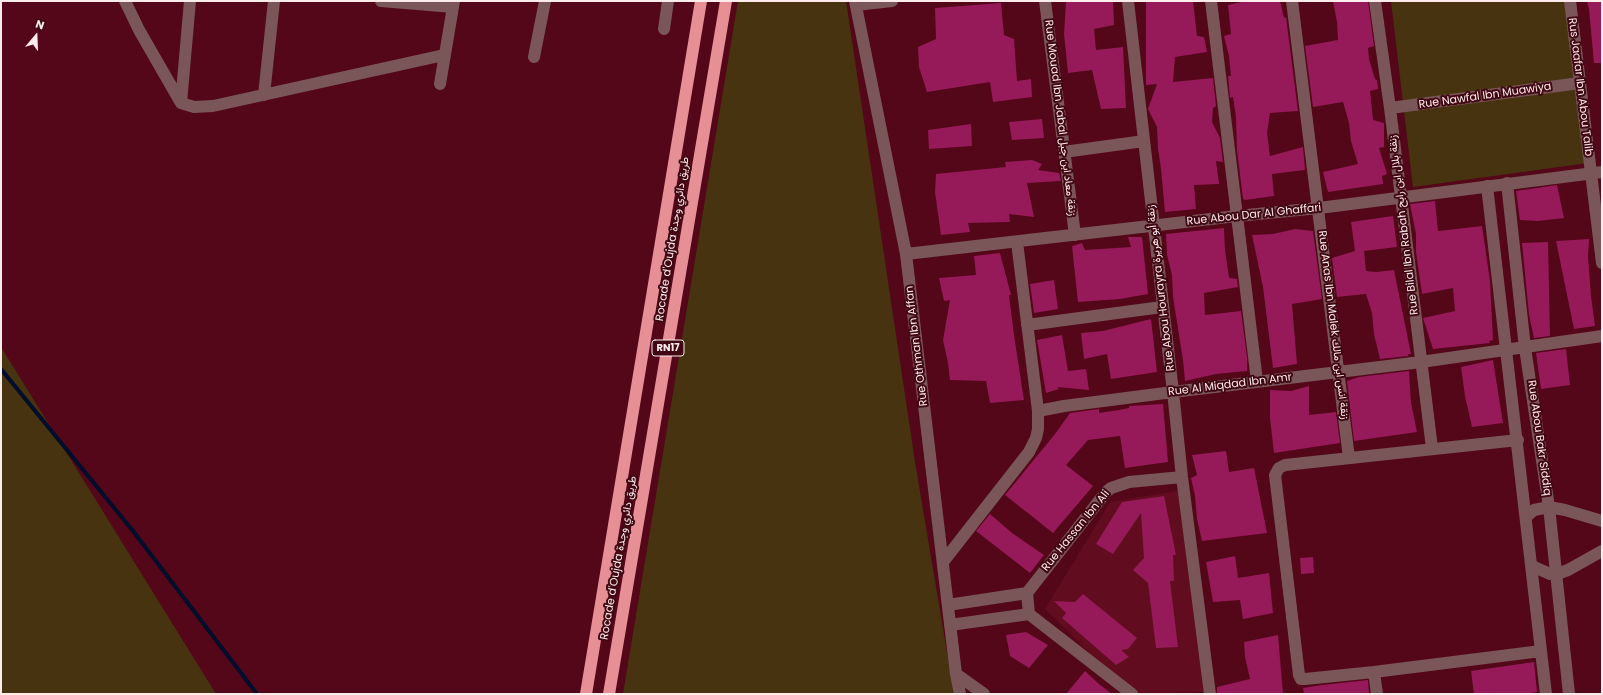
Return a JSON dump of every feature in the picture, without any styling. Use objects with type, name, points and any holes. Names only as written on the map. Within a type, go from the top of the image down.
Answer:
[{"type":"highway","name":"Rocade d'Oujda طريق دائري وجدة","points":[[586,694],[701,1]]},
{"type":"highway","name":"Rocade d'Oujda طريق دائري وجدة","points":[[609,694],[726,1]]},
{"type":"street","points":[[125,1],[139,30],[181,103],[194,107],[203,108],[444,55]]},
{"type":"street","points":[[181,103],[190,1]]},
{"type":"street","points":[[264,95],[274,1]]},
{"type":"street","points":[[380,1],[453,4],[440,84]]},
{"type":"street","points":[[534,57],[545,1]]},
{"type":"street","points":[[664,29],[668,1]]},
{"type":"street","points":[[855,3],[892,1]]},
{"type":"street","name":"Rue Mouad Ibn Jabal زنقة معاد ابن جبل","points":[[1045,1],[1075,235]]},
{"type":"street","name":"Rue Abou Hourayra زنقة أبو هريرة","points":[[1128,1],[1182,477],[1210,694]]},
{"type":"street","points":[[1211,1],[1257,381]]},
{"type":"street","name":"Rue Anas Ibn Malek زنقة انس ابن مالك","points":[[1292,1],[1349,458]]},
{"type":"street","name":"Rue Bilal Ibn Rabah زنقة بلال ابن رابح","points":[[1375,1],[1390,108],[1432,448]]},
{"type":"street","name":"Rus Jaafar Ibn Abou Talib","points":[[1570,1],[1580,83],[1597,172],[1602,263]]},
{"type":"street","name":"Rue Othman Ibn Affan","points":[[855,3],[906,254],[944,562],[956,674],[960,694]]},
{"type":"street","name":"Rue Nawfal Ibn Muawiya","points":[[1390,108],[1580,83]]},
{"type":"street","points":[[1064,152],[1144,141]]},
{"type":"street","name":"Rue Abou Dar Al Ghaffari","points":[[906,254],[1319,208],[1597,172]]},
{"type":"street","name":"Rue Abou Bakr Siddiq","points":[[1507,183],[1526,348],[1549,507],[1569,694]]},
{"type":"street","name":"Rue Abou Bakr Siddiq","points":[[1487,186],[1518,440],[1546,694]]},
{"type":"street","points":[[944,562],[1029,452],[1036,438],[1038,428],[1038,411],[1017,242]]},
{"type":"street","points":[[1027,325],[1162,307]]},
{"type":"street","name":"Rue Al Miqdad Ibn Amr","points":[[1038,411],[1064,406],[1257,381],[1421,362],[1602,336]]},
{"type":"street","points":[[1518,440],[1432,448],[1285,465],[1279,468],[1275,475],[1299,675],[1301,678],[1304,679],[1374,672],[1542,651]]},
{"type":"street","name":"Rue Hassan Ibn Ali","points":[[1027,593],[1074,535],[1106,492],[1111,488],[1129,482],[1182,477]]},
{"type":"street","points":[[1526,517],[1534,510],[1549,507],[1602,521]]},
{"type":"street","points":[[1532,566],[1550,574],[1557,574],[1602,551]]},
{"type":"street","points":[[948,605],[1027,593],[1029,614]]},
{"type":"street","points":[[950,625],[1029,614],[1132,694]]},
{"type":"street","points":[[1374,672],[1377,694]]},
{"type":"street","points":[[956,674],[984,694]]},
{"type":"shaded area","points":[[738,1],[846,1],[915,462],[954,694],[623,694]]},
{"type":"shaded area","points":[[1391,1],[1565,1],[1588,163],[1413,187]]},
{"type":"shaded area","points":[[1,347],[216,694],[1,694]]},
{"type":"shaded area","points":[[1182,490],[1204,692],[1131,694],[1045,609],[1110,502]]},
{"type":"building","points":[[1113,1],[1114,25],[1094,29],[1096,50],[1123,47],[1126,108],[1101,109],[1092,70],[1068,73],[1064,34],[1066,2]]},
{"type":"building","points":[[1146,1],[1193,1],[1197,36],[1204,37],[1207,52],[1175,57],[1173,82],[1213,78],[1216,106],[1213,108],[1212,122],[1220,138],[1223,162],[1216,161],[1219,184],[1194,185],[1196,209],[1165,212],[1157,127],[1148,109],[1157,84],[1146,85]]},
{"type":"building","points":[[1246,1],[1280,1],[1284,18],[1286,17],[1298,111],[1270,113],[1267,133],[1270,156],[1303,147],[1305,170],[1272,174],[1274,196],[1245,200],[1243,199],[1237,150],[1236,117],[1233,97],[1230,98],[1228,76],[1231,76],[1229,56],[1224,36],[1231,34],[1228,5]]},
{"type":"building","points":[[1333,1],[1368,1],[1374,46],[1368,48],[1369,59],[1375,79],[1377,80],[1378,89],[1370,91],[1373,120],[1384,123],[1384,147],[1379,148],[1387,174],[1382,176],[1383,184],[1328,192],[1323,172],[1358,164],[1351,141],[1349,123],[1343,102],[1313,107],[1305,46],[1338,40],[1337,22]]},
{"type":"building","points":[[1587,1],[1602,1],[1602,63],[1594,63]]},
{"type":"building","points":[[1001,3],[1004,35],[1014,39],[1017,81],[1031,79],[1032,97],[993,102],[990,82],[927,92],[919,67],[918,47],[936,39],[935,8]]},
{"type":"building","points":[[1042,119],[1044,138],[1012,140],[1009,122]]},
{"type":"building","points":[[971,124],[972,146],[929,149],[928,130]]},
{"type":"building","points":[[1032,160],[1042,164],[1038,170],[1059,173],[1061,181],[1027,183],[1034,217],[1009,214],[1010,222],[968,223],[970,232],[941,235],[935,192],[936,174],[1006,167],[1005,162]]},
{"type":"building","points":[[1557,185],[1564,218],[1538,221],[1520,220],[1516,191]]},
{"type":"building","points":[[1435,201],[1438,231],[1482,226],[1490,281],[1493,340],[1489,341],[1490,343],[1433,349],[1423,318],[1455,311],[1453,288],[1422,294],[1416,252],[1416,234],[1410,204]]},
{"type":"building","points":[[1393,216],[1397,247],[1364,251],[1366,271],[1376,272],[1394,270],[1411,354],[1408,354],[1408,356],[1380,359],[1374,334],[1372,313],[1366,294],[1337,297],[1332,258],[1355,251],[1351,222]]},
{"type":"building","points":[[1224,228],[1229,278],[1237,279],[1238,287],[1204,293],[1205,315],[1241,311],[1247,357],[1247,371],[1216,374],[1185,381],[1173,297],[1172,275],[1167,255],[1166,234]]},
{"type":"building","points":[[1295,229],[1313,231],[1322,299],[1292,304],[1297,364],[1273,368],[1263,287],[1252,235],[1273,234]]},
{"type":"building","points":[[1128,237],[1142,237],[1148,294],[1120,299],[1078,302],[1072,246],[1082,243],[1085,250],[1131,247]]},
{"type":"building","points":[[1589,239],[1588,256],[1595,326],[1574,329],[1556,241]]},
{"type":"building","points":[[1548,242],[1550,336],[1534,338],[1529,315],[1522,243]]},
{"type":"building","points":[[1000,253],[1011,295],[1009,295],[1024,400],[990,403],[986,381],[950,380],[943,340],[950,300],[944,301],[939,278],[976,275],[974,256]]},
{"type":"building","points":[[1054,280],[1058,309],[1034,313],[1030,284]]},
{"type":"building","points":[[1151,319],[1157,372],[1111,379],[1107,354],[1084,359],[1081,333],[1103,331]]},
{"type":"building","points":[[1062,335],[1068,371],[1086,369],[1089,390],[1057,387],[1059,389],[1046,393],[1037,340]]},
{"type":"building","points":[[1566,349],[1570,385],[1541,389],[1536,353]]},
{"type":"building","points":[[1493,360],[1503,423],[1472,427],[1465,396],[1461,367]]},
{"type":"building","points":[[1409,371],[1411,403],[1417,432],[1354,441],[1347,381],[1359,377]]},
{"type":"building","points":[[1309,386],[1309,415],[1336,412],[1340,443],[1274,453],[1270,418],[1270,390],[1291,391]]},
{"type":"building","points":[[1163,404],[1168,462],[1125,468],[1120,436],[1088,440],[1066,465],[1093,486],[1053,533],[1005,495],[1055,434],[1070,413],[1099,409],[1099,413],[1129,408],[1129,406]]},
{"type":"building","points":[[1226,451],[1229,472],[1254,468],[1267,533],[1202,541],[1191,478],[1197,475],[1192,455]]},
{"type":"building","points":[[1164,496],[1176,555],[1173,555],[1174,581],[1170,581],[1178,647],[1156,648],[1148,583],[1133,570],[1144,558],[1141,513],[1113,554],[1096,544],[1122,502]]},
{"type":"building","points":[[990,514],[1012,533],[1044,555],[1030,573],[976,531]]},
{"type":"building","points":[[1235,556],[1238,578],[1269,573],[1273,613],[1243,619],[1240,600],[1213,602],[1206,562]]},
{"type":"building","points":[[1313,557],[1314,573],[1301,574],[1300,558]]},
{"type":"building","points":[[1083,594],[1137,638],[1128,649],[1121,650],[1129,657],[1116,665],[1062,618],[1066,613],[1054,601],[1075,602]]},
{"type":"building","points":[[1026,632],[1048,645],[1029,668],[1010,656],[1006,635]]},
{"type":"building","points":[[1278,635],[1283,694],[1217,694],[1217,687],[1250,679],[1245,657],[1244,642]]},
{"type":"building","points":[[1534,662],[1537,692],[1523,694],[1474,694],[1471,671]]},
{"type":"building","points":[[1085,671],[1099,684],[1112,694],[1066,694]]},
{"type":"building","points":[[1368,680],[1369,694],[1304,694],[1303,688]]},
{"type":"waterway","points":[[1,369],[133,531],[257,694]]}]
